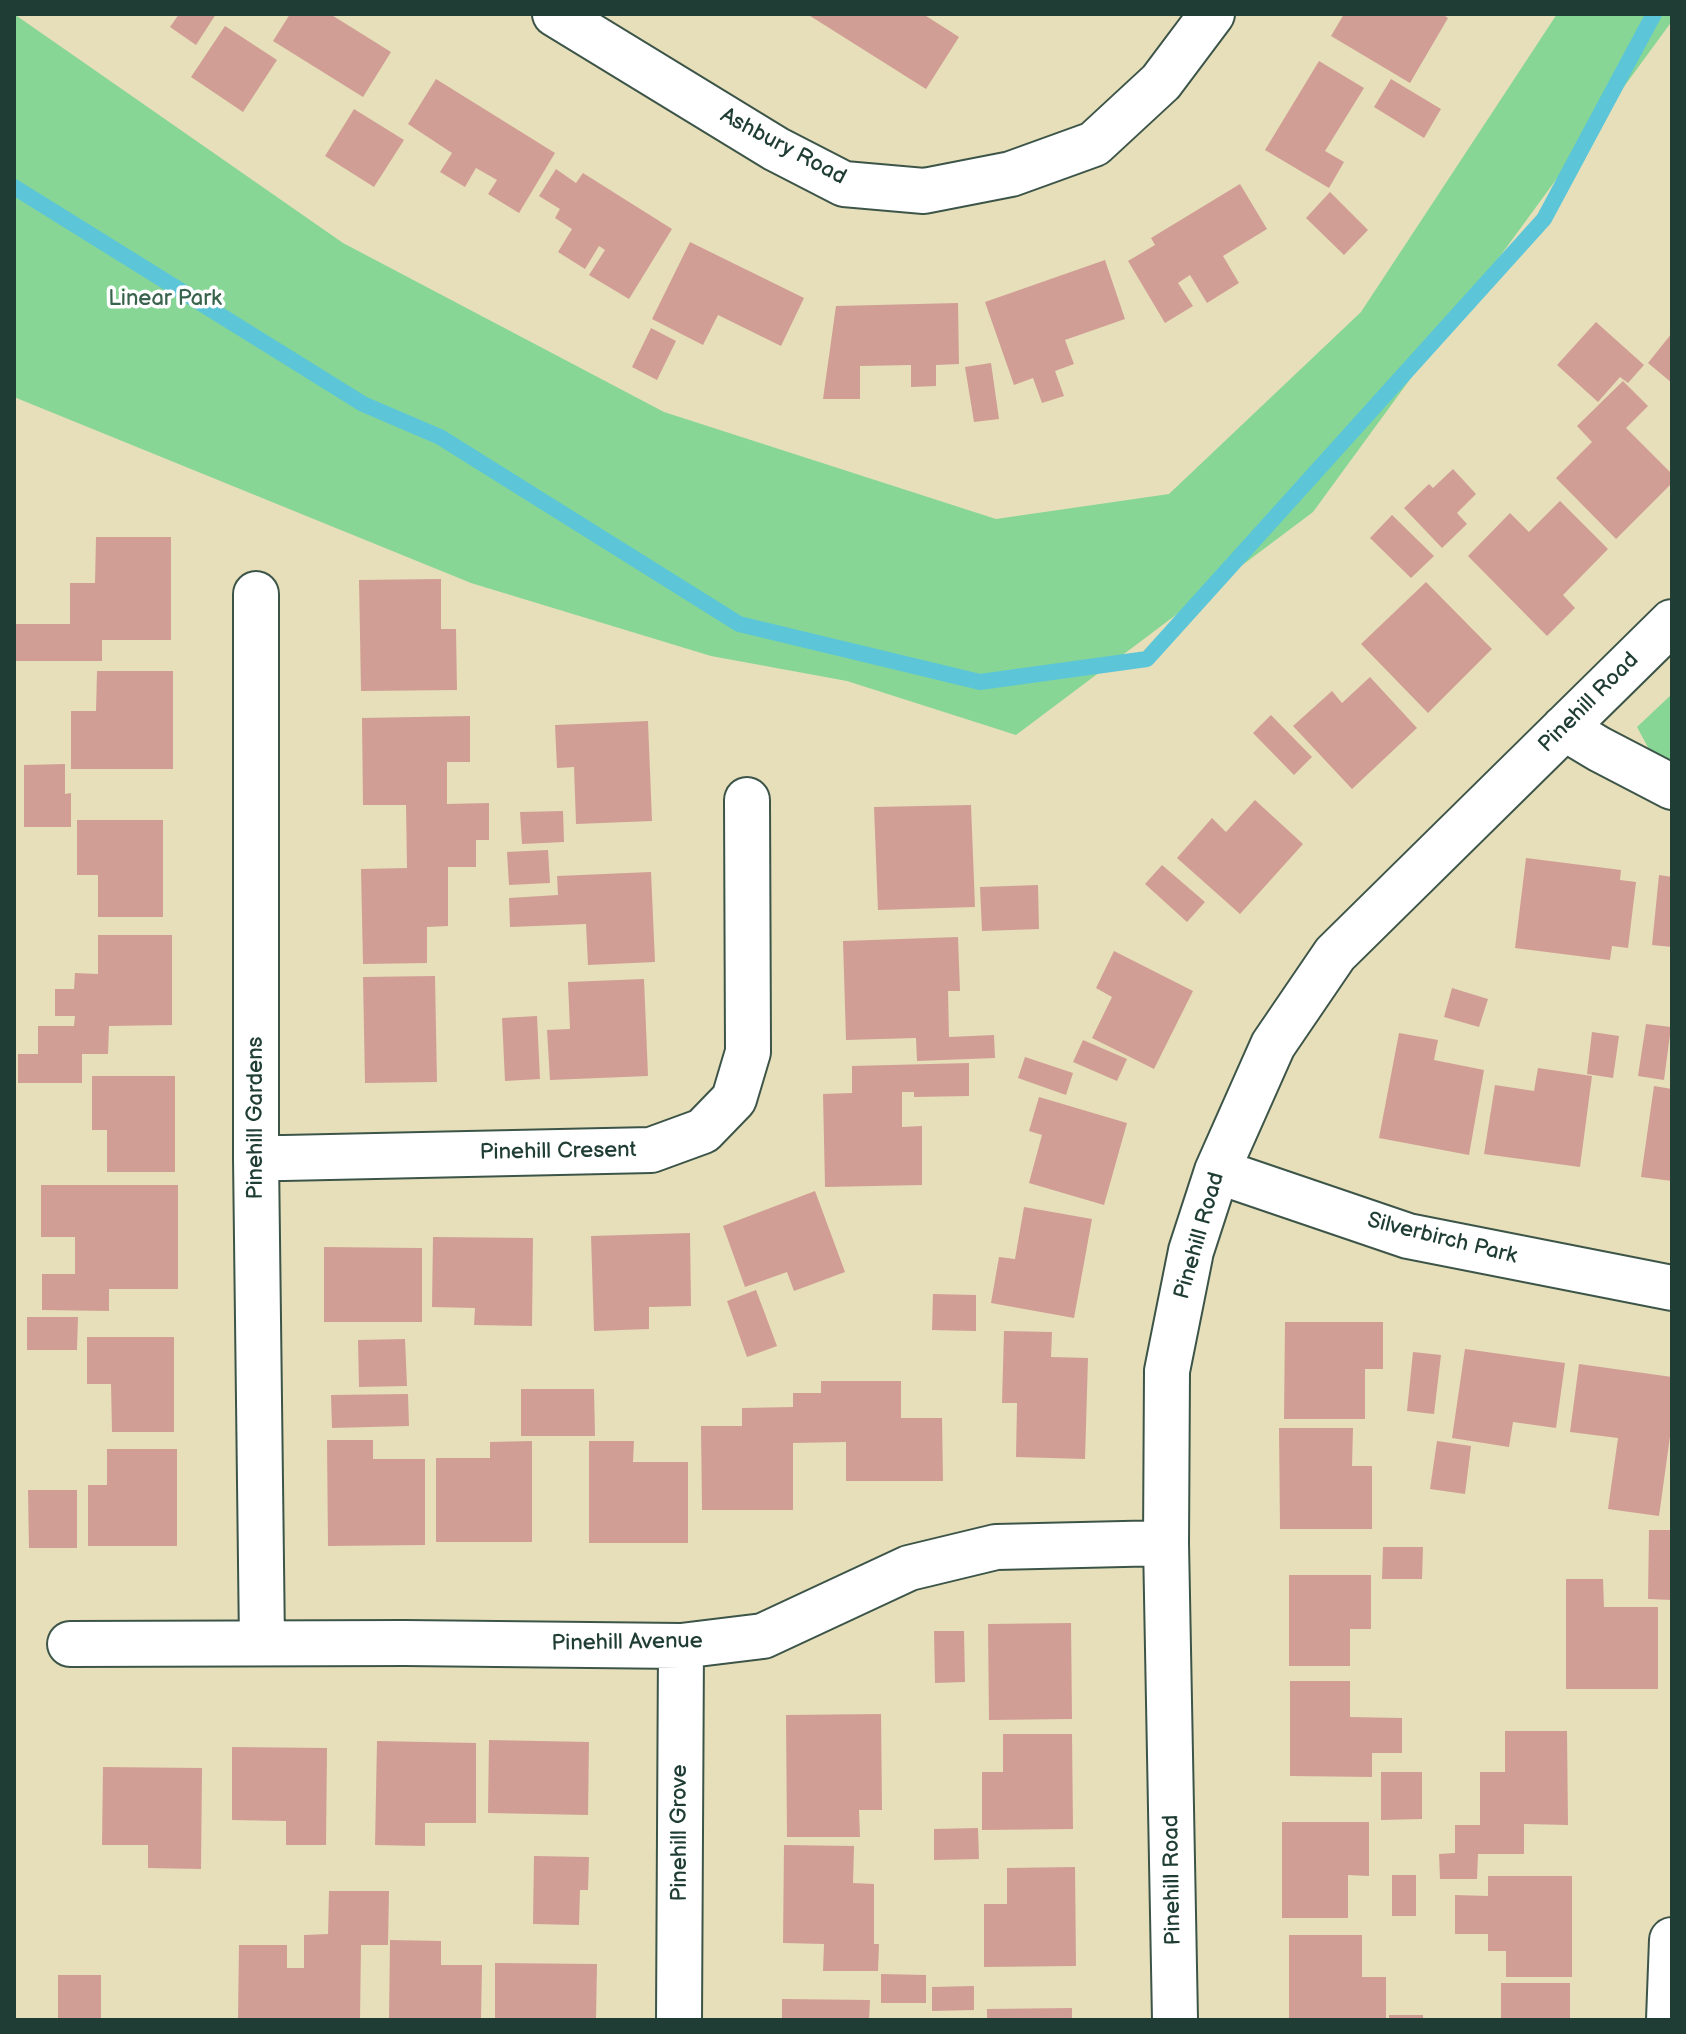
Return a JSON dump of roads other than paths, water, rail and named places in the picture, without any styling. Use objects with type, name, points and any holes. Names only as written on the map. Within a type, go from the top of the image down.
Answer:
[{"type":"street","name":"Ashbury Road","points":[[555,14],[776,149],[844,184],[924,191],[1011,174],[1094,144],[1161,82],[1212,14]]},
{"type":"street","name":"Pinehill Gardens","points":[[256,594],[256,1158],[262,1643]]},
{"type":"street","name":"Pinehill Road","points":[[1175,2020],[1166,1543],[1167,1371],[1191,1251],[1217,1171],[1273,1045],[1335,954],[1672,622]]},
{"type":"street","points":[[1564,728],[1672,787]]},
{"type":"street","name":"Pinehill Cresent","points":[[256,1158],[651,1150],[703,1131],[734,1099],[748,1052],[747,800]]},
{"type":"street","name":"Silverbirch Park","points":[[1217,1171],[1408,1236],[1672,1288]]},
{"type":"street","name":"Pinehill Avenue","points":[[70,1644],[681,1646],[763,1636],[909,1568],[996,1547],[1166,1543]]},
{"type":"street","name":"Pinehill Grove","points":[[679,2020],[681,1646]]},
{"type":"street","points":[[1669,2020],[1672,1940]]},
{"type":"waterway","points":[[14,187],[363,404],[440,437],[739,624],[980,682],[1147,659],[1544,219],[1654,14]]},
{"type":"park label","name":"Linear Park","points":[[165,299]]}]
